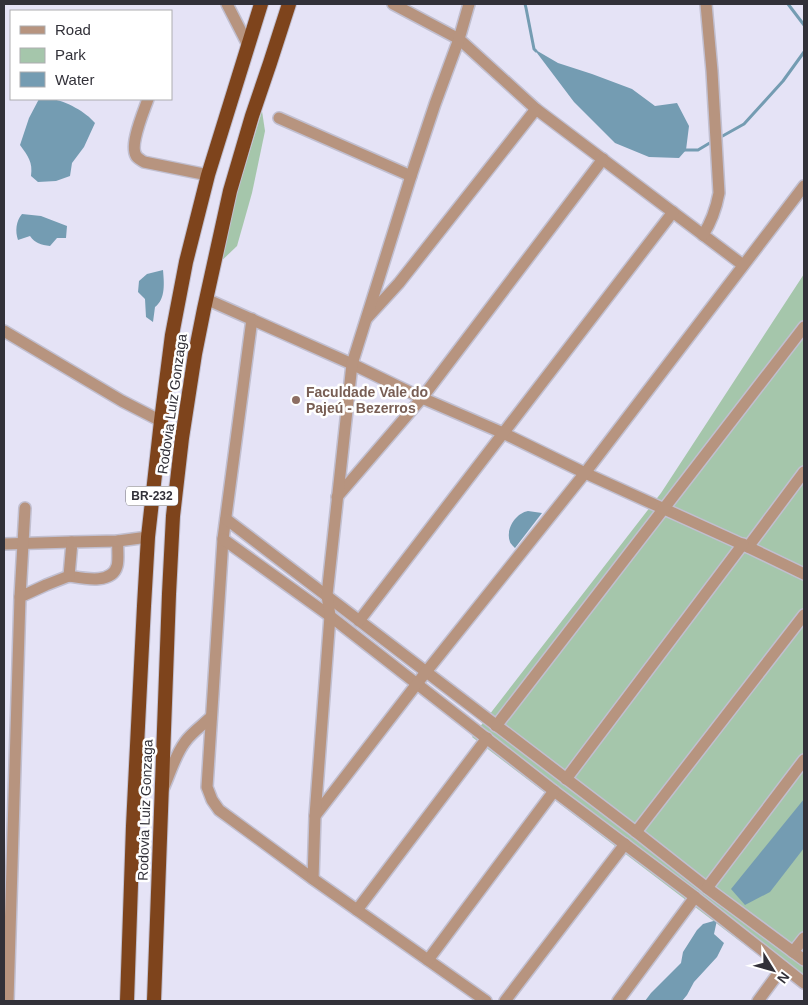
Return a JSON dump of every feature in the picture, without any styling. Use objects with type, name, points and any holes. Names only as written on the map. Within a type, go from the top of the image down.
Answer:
[{"type":"highway","name":"Rodovia Luiz Gonzaga","points":[[127,1001],[133,826],[148,537],[172,335],[186,262],[208,175],[261,4]]},
{"type":"highway","name":"Rodovia Luiz Gonzaga","points":[[154,1001],[173,516],[182,438],[195,354],[230,190],[289,4]]},
{"type":"street","points":[[227,4],[248,46]]},
{"type":"street","points":[[393,4],[459,39],[536,109],[743,266]]},
{"type":"street","points":[[313,879],[315,816],[330,616],[327,595],[352,364],[411,176],[459,39],[469,4]]},
{"type":"street","points":[[703,235],[710,226],[716,210],[719,193],[706,4]]},
{"type":"street","points":[[148,100],[134,142],[136,157],[144,162],[208,175]]},
{"type":"street","points":[[364,322],[400,283],[536,109]]},
{"type":"street","points":[[279,118],[411,176]]},
{"type":"street","points":[[337,497],[422,398],[603,159]]},
{"type":"street","points":[[315,816],[426,672],[585,473],[804,186]]},
{"type":"street","points":[[360,621],[673,212]]},
{"type":"street","points":[[206,299],[503,433],[804,574]]},
{"type":"street","points":[[252,319],[222,539],[208,787],[212,800],[220,810],[313,879],[486,1001]]},
{"type":"street","points":[[496,726],[804,327]]},
{"type":"street","points":[[4,331],[122,401],[161,421]]},
{"type":"street","points":[[566,779],[804,472]]},
{"type":"street","points":[[8,1001],[20,597],[25,508]]},
{"type":"street","points":[[226,519],[707,888],[804,960]]},
{"type":"street","points":[[4,544],[118,541],[148,537]]},
{"type":"street","points":[[222,539],[330,616],[804,983]]},
{"type":"street","points":[[20,597],[69,576],[93,580],[110,574],[117,566],[118,541]]},
{"type":"street","points":[[69,576],[72,542]]},
{"type":"street","points":[[636,832],[804,615]]},
{"type":"street","points":[[162,791],[179,751],[191,735],[211,717]]},
{"type":"street","points":[[357,910],[487,738]]},
{"type":"street","points":[[707,888],[804,760]]},
{"type":"street","points":[[428,960],[554,791]]},
{"type":"street","points":[[4,824],[13,832]]},
{"type":"street","points":[[505,1001],[624,844]]},
{"type":"street","points":[[618,1001],[695,897]]},
{"type":"street","points":[[793,952],[804,938]]},
{"type":"street","points":[[758,1001],[783,967]]},
{"type":"green space","points":[[262,111],[265,131],[252,193],[237,246],[214,268]]},
{"type":"green space","points":[[804,274],[804,990],[472,737],[661,493]]},
{"type":"water","points":[[534,49],[558,63],[632,89],[655,106],[677,103],[689,126],[686,150],[679,158],[649,157],[615,143],[574,102]]},
{"type":"water","points":[[38,100],[57,100],[81,111],[95,123],[84,147],[72,163],[70,176],[56,181],[38,182],[31,176],[29,159],[20,145],[29,118]]},
{"type":"water","points":[[22,214],[41,216],[67,226],[66,238],[57,238],[50,246],[38,243],[30,236],[18,240],[17,226]]},
{"type":"water","points":[[163,270],[163,295],[159,304],[155,307],[153,322],[146,317],[145,299],[138,292],[139,281],[147,274]]},
{"type":"water","points":[[528,511],[542,513],[515,548],[510,543],[510,527],[519,515]]},
{"type":"water","points":[[804,799],[804,848],[770,892],[745,905],[731,889]]},
{"type":"water","points":[[717,920],[714,934],[724,943],[717,957],[694,982],[682,1001],[645,1001],[681,963],[683,952],[697,930],[703,924]]},
{"type":"waterway","points":[[525,4],[536,51]]},
{"type":"waterway","points":[[788,4],[804,25]]},
{"type":"waterway","points":[[719,138],[744,124],[783,81],[804,52]]},
{"type":"waterway","points":[[682,150],[698,150],[713,141]]},
{"type":"place","name":"Faculdade Vale do Pajeú - Bezerros","points":[[296,400]]}]
